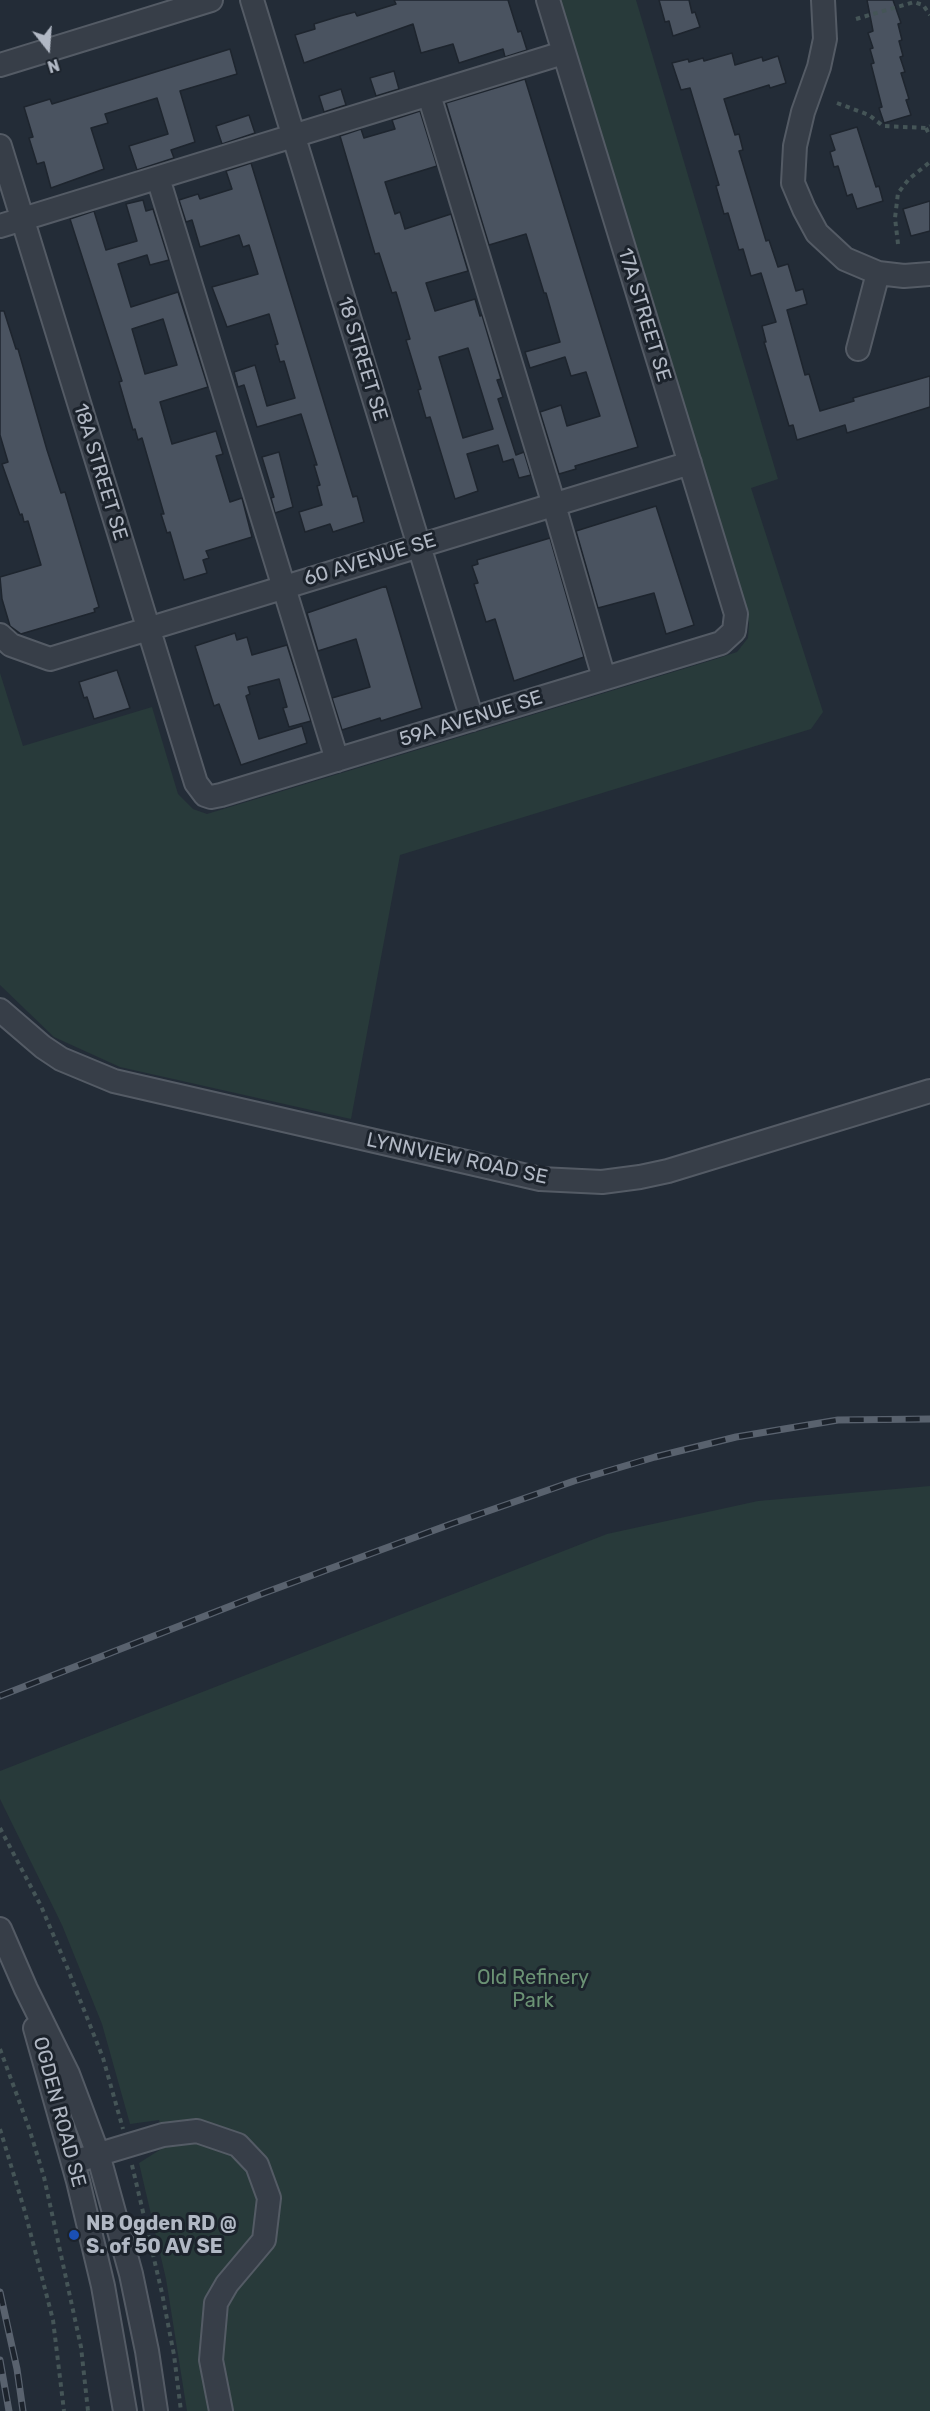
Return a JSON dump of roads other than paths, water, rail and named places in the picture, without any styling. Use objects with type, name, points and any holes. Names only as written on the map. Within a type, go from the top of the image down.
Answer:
[{"type":"street","points":[[0,65],[211,0]]},
{"type":"street","name":"18 STREET SE","points":[[252,0],[472,719]]},
{"type":"street","name":"17A STREET SE","points":[[548,0],[736,614],[734,631]]},
{"type":"street","points":[[823,0],[825,39],[819,67],[802,112],[795,146],[793,183],[817,233],[845,259],[878,273],[904,276],[930,274]]},
{"type":"street","points":[[0,226],[563,53]]},
{"type":"street","points":[[429,95],[554,505],[604,678]]},
{"type":"street","name":"18A STREET SE","points":[[0,146],[196,783],[205,795]]},
{"type":"street","points":[[158,178],[337,760]]},
{"type":"street","points":[[858,349],[878,273]]},
{"type":"street","name":"60 AVENUE SE","points":[[0,635],[11,645],[50,659],[690,464]]},
{"type":"street","name":"59A AVENUE SE","points":[[205,795],[211,797],[221,795],[721,643],[734,631]]},
{"type":"street","name":"LYNNVIEW ROAD SE","points":[[0,1010],[43,1047],[61,1059],[114,1082],[540,1179],[602,1182],[640,1178],[930,1091]]},
{"type":"street","name":"OGDEN ROAD SE","points":[[0,1929],[26,1989],[69,2073],[98,2154],[130,2274],[147,2351],[156,2411]]},
{"type":"street","name":"OGDEN ROAD SE","points":[[26,1989],[48,2079],[73,2162],[103,2286],[125,2411]]},
{"type":"street","points":[[73,2162],[163,2135],[197,2131],[238,2145],[257,2165],[268,2198],[264,2240],[227,2284],[216,2302],[211,2360],[221,2411]]},
{"type":"railway","points":[[0,1696],[264,1593],[574,1481],[655,1457],[736,1437],[838,1420],[930,1419]]},
{"type":"railway","points":[[0,2292],[17,2369],[23,2411]]},
{"type":"railway","points":[[0,2360],[9,2411]]},
{"type":"place","name":"NB Ogden RD @ S. of 50 AV SE","points":[[74,2235]]},
{"type":"park label","name":"Old Refinery Park","points":[[533,1990]]}]
